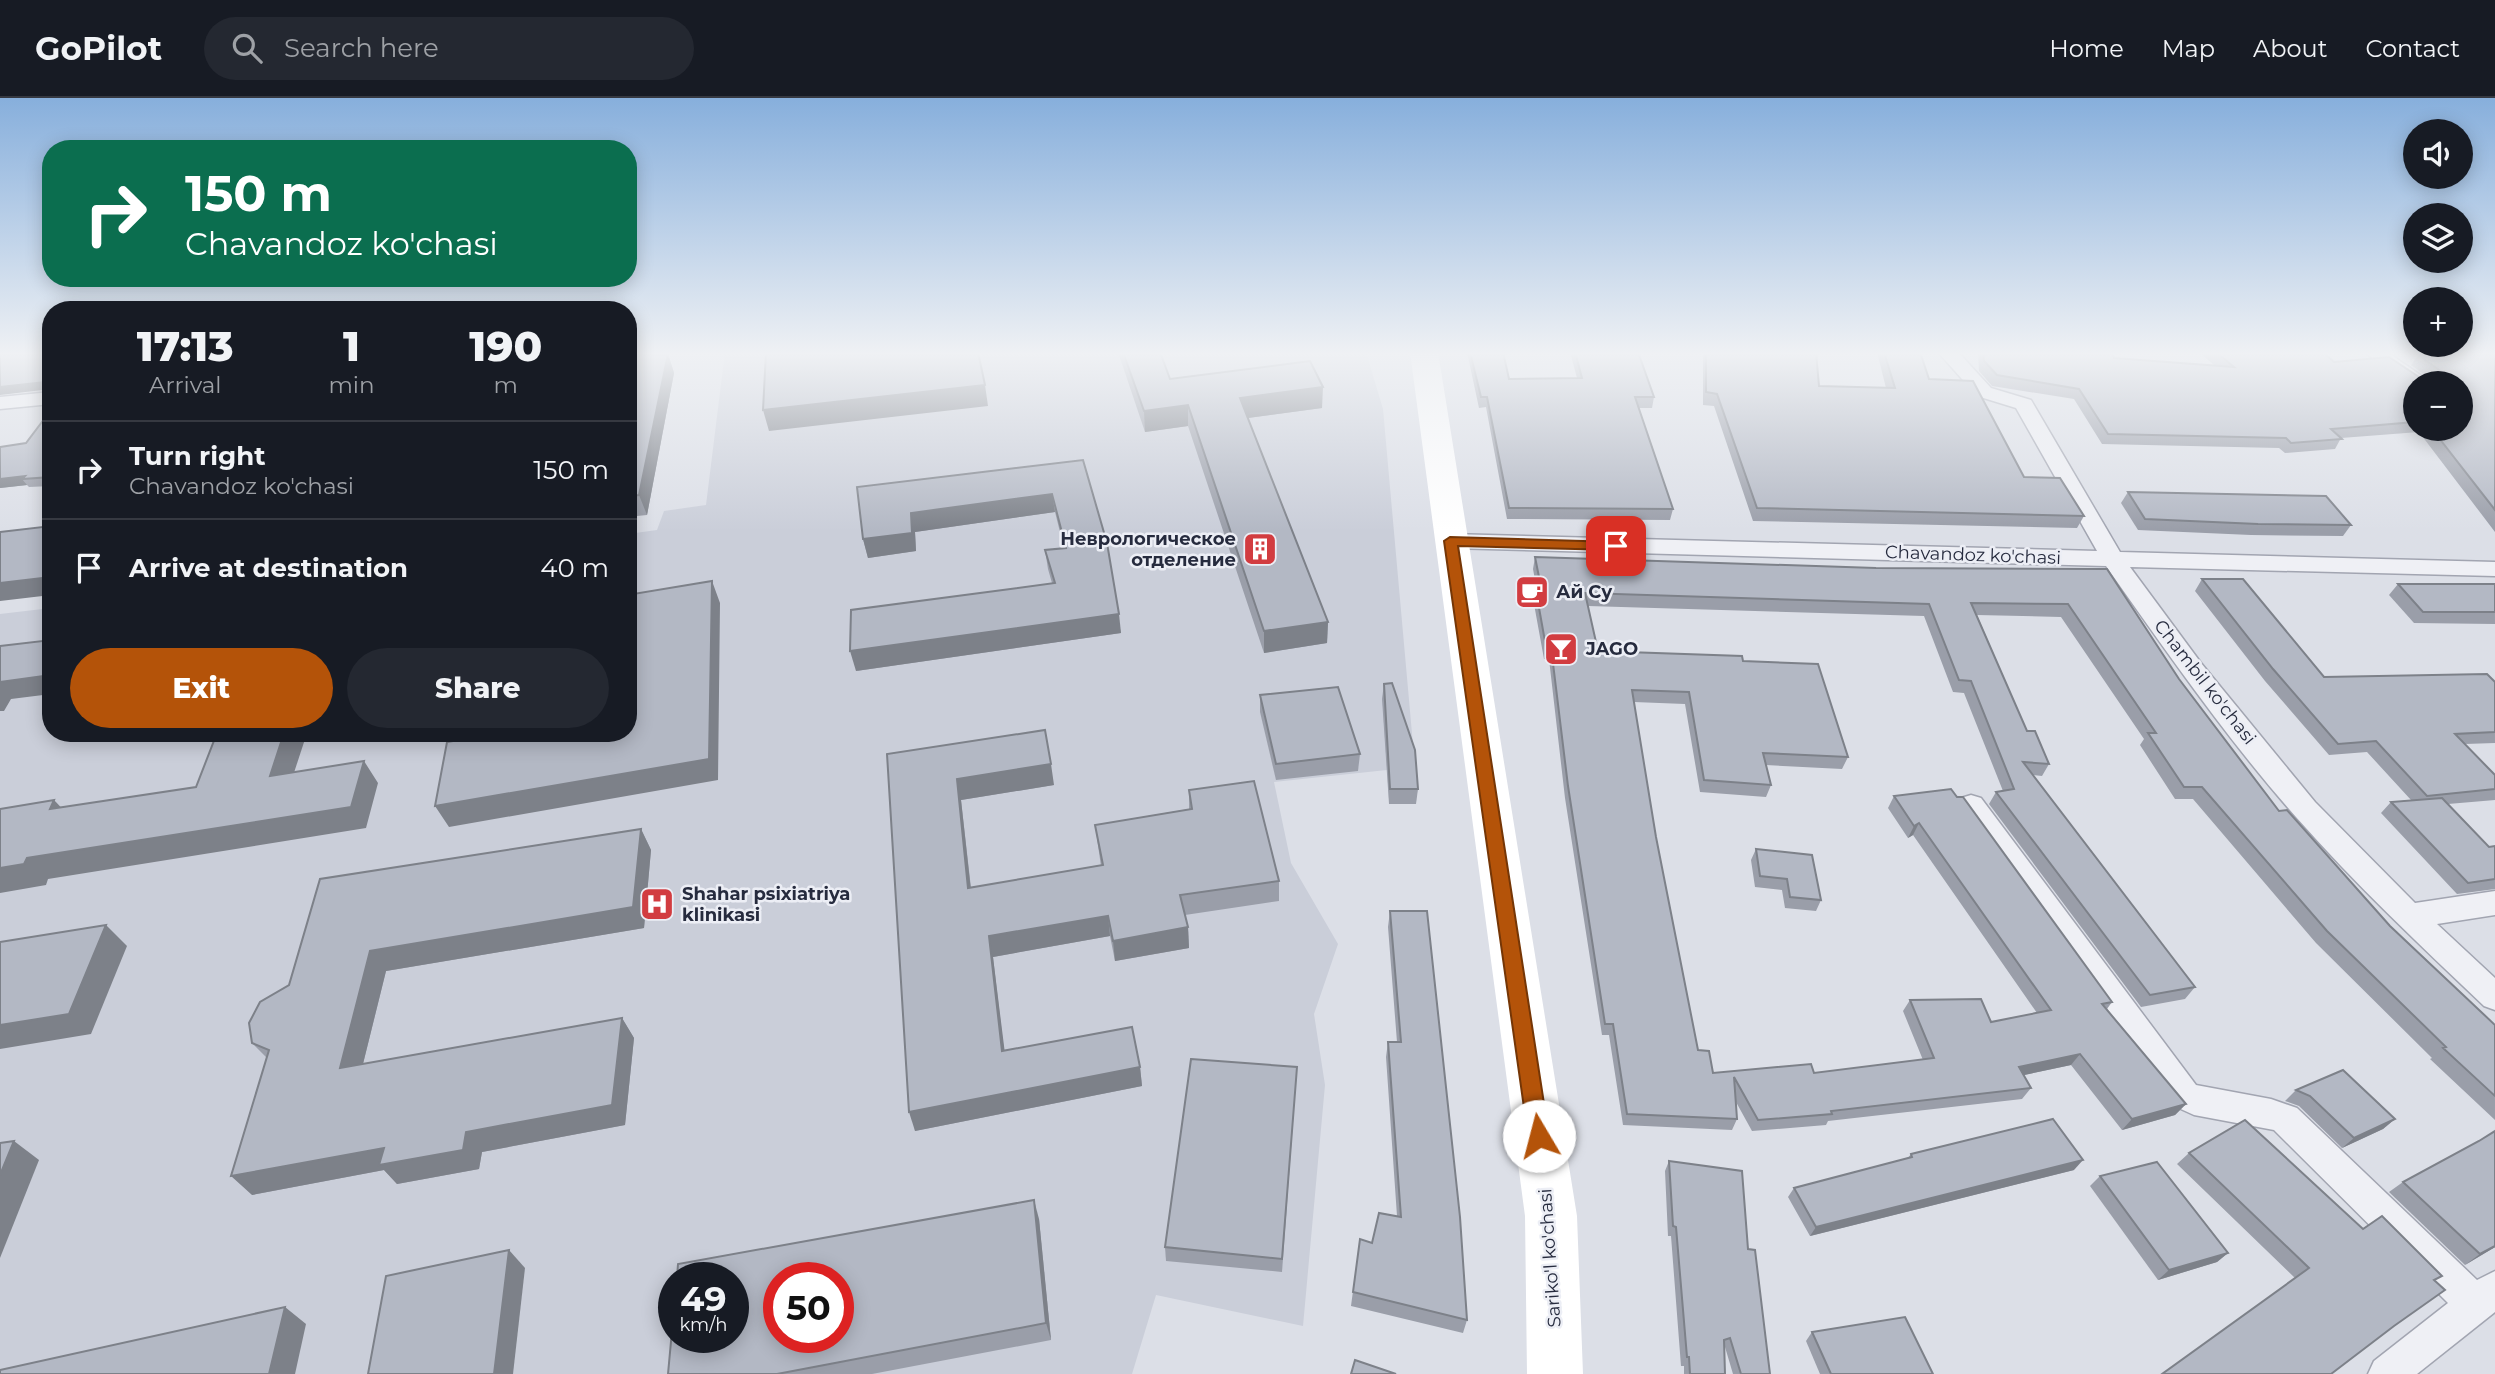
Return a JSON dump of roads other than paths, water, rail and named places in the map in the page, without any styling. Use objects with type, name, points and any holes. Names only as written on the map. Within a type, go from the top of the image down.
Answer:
[{"type":"main road","name":"Sariko'l ko'chasi","points":[[1432,412],[1550,1216],[1555,1374]]},
{"type":"street","name":"Chambil ko'chasi","points":[[2028,412],[2113,559],[2192,669],[2305,809],[2409,916],[2495,997]]},
{"type":"street","name":"Chavandoz ko'chasi","points":[[1450,541],[2495,569]]},
{"type":"street","points":[[1971,805],[2184,1095],[2194,1100],[2272,1114],[2285,1119],[2485,1296],[2387,1374]]},
{"type":"street","points":[[2409,916],[2495,903]]},
{"type":"place","name":"Неврологическое отделение","points":[[1260,549]]},
{"type":"place","name":"Ай Су","points":[[1532,592]]},
{"type":"place","name":"JAGO","points":[[1561,649]]},
{"type":"place","name":"Shahar psixiatriya klinikasi","points":[[657,904]]}]
